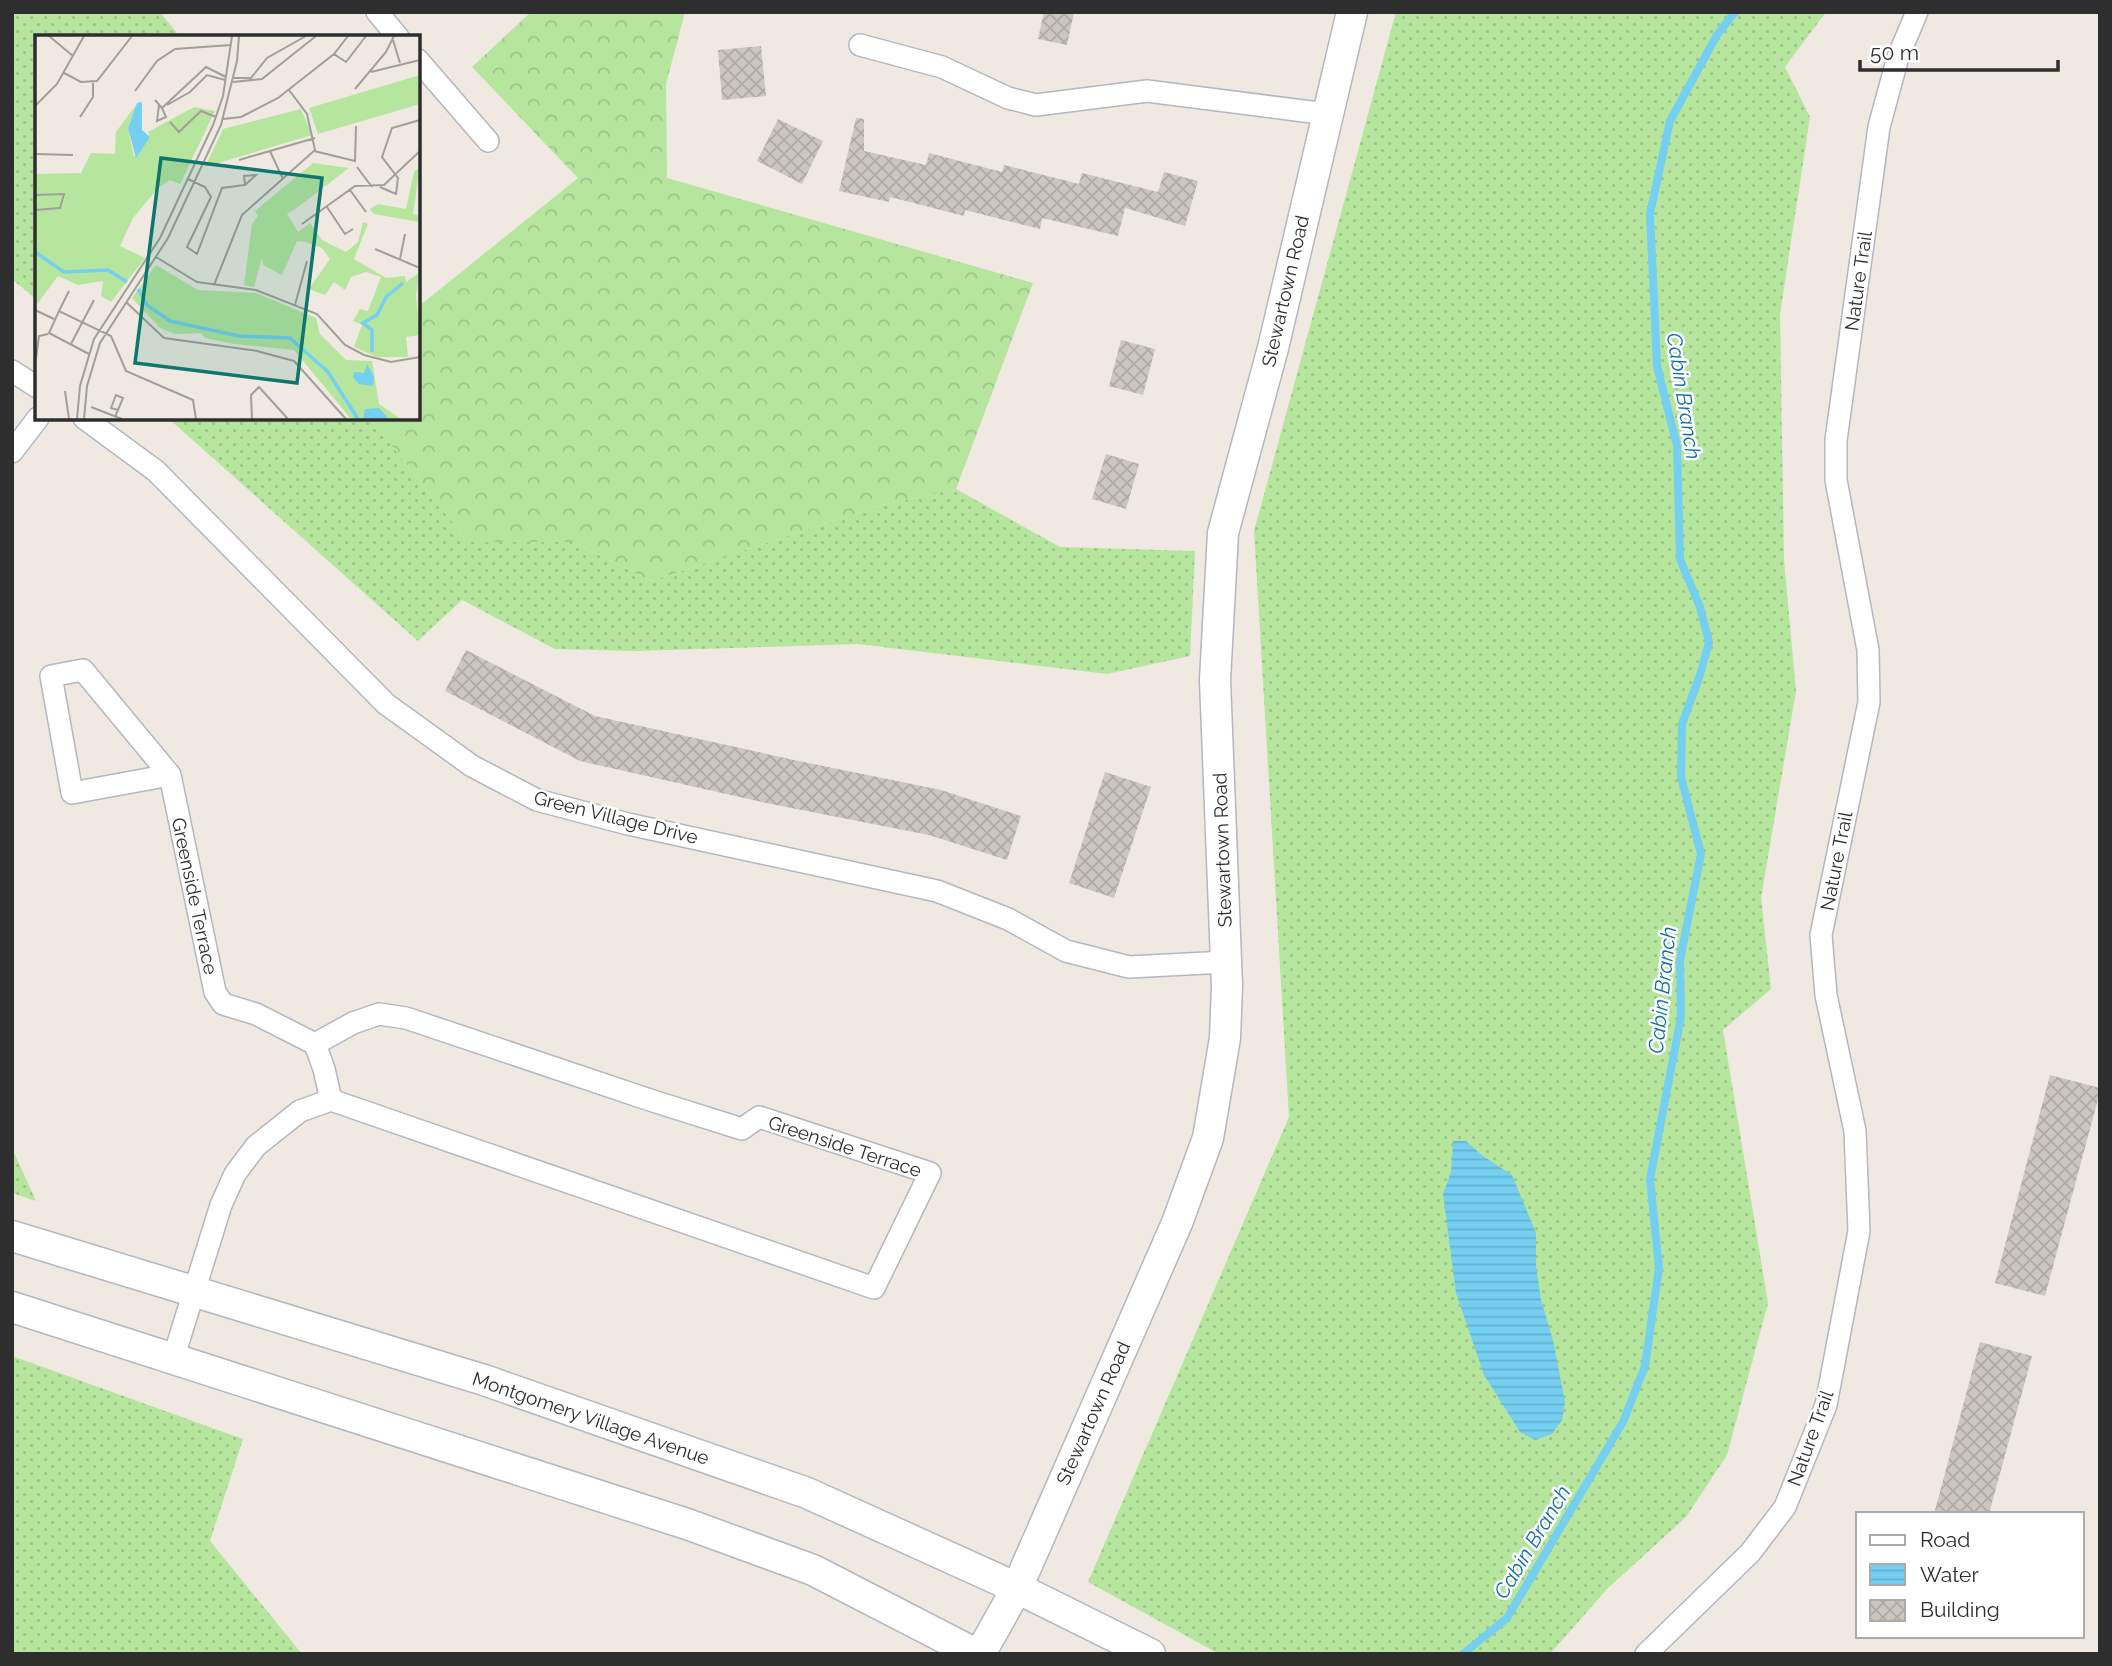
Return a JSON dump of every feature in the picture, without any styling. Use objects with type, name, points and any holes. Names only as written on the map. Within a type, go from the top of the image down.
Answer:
[{"type":"main road","name":"Stewartown Road","points":[[978,1654],[1017,1588],[1177,1223],[1208,1138],[1225,1038],[1226,962],[1215,680],[1223,533],[1273,348],[1352,12]]},
{"type":"main road","name":"Montgomery Village Avenue","points":[[12,1236],[484,1380],[807,1493],[1017,1588],[1150,1654]]},
{"type":"main road","points":[[12,1307],[687,1524],[813,1570],[978,1654]]},
{"type":"street","points":[[377,12],[396,35]]},
{"type":"street","name":"Nature Trail","points":[[1646,1654],[1750,1553],[1785,1507],[1826,1405],[1858,1231],[1855,1131],[1826,995],[1821,934],[1869,702],[1868,650],[1836,480],[1836,440],[1879,127],[1898,57],[1917,12]]},
{"type":"street","points":[[860,45],[942,67],[1008,98],[1036,105],[1147,91],[1327,114]]},
{"type":"street","points":[[420,62],[488,141]]},
{"type":"street","points":[[12,372],[35,386]]},
{"type":"street","points":[[12,452],[36,420]]},
{"type":"street","name":"Green Village Drive","points":[[87,420],[156,471],[386,704],[472,766],[537,800],[628,824],[937,891],[1008,919],[1066,951],[1129,967],[1226,962]]},
{"type":"street","name":"Greenside Terrace","points":[[170,775],[72,793],[51,676],[83,670],[170,775],[215,992],[223,1004],[256,1014],[315,1044],[353,1023],[379,1014],[407,1018],[742,1129],[759,1117],[930,1173],[874,1288],[331,1100]]},
{"type":"street","points":[[173,1359],[221,1205],[242,1164],[256,1146],[300,1111],[331,1100],[315,1044]]},
{"type":"green space","points":[[12,12],[160,12],[178,35],[35,35],[35,298],[12,279]]},
{"type":"green space","points":[[531,12],[685,12],[666,84],[667,178],[1033,283],[956,489],[882,505],[651,581],[573,542],[468,542],[372,420],[420,420],[420,305],[578,178],[472,67]]},
{"type":"green space","points":[[1396,12],[1826,12],[1785,67],[1810,117],[1780,314],[1784,560],[1796,691],[1761,898],[1771,989],[1723,1030],[1768,1303],[1727,1455],[1686,1517],[1607,1589],[1550,1654],[1219,1654],[1088,1582],[1289,1117],[1254,531]]},
{"type":"green space","points":[[170,420],[372,420],[468,542],[573,542],[651,581],[882,505],[956,489],[1060,547],[1195,551],[1190,656],[1107,674],[858,644],[635,651],[555,649],[462,600],[418,641]]},
{"type":"green space","points":[[12,1148],[36,1201],[12,1193]]},
{"type":"green space","points":[[12,1356],[243,1439],[210,1541],[302,1654],[12,1654]]},
{"type":"water","points":[[1453,1141],[1466,1141],[1512,1175],[1536,1233],[1536,1266],[1541,1300],[1553,1340],[1565,1402],[1562,1420],[1552,1434],[1535,1440],[1520,1432],[1484,1375],[1456,1293],[1443,1194],[1451,1172]]},
{"type":"building","points":[[1044,12],[1074,12],[1067,45],[1038,39]]},
{"type":"building","points":[[761,46],[766,96],[722,100],[718,50]]},
{"type":"building","points":[[856,118],[864,119],[864,151],[926,165],[929,153],[1002,172],[1004,165],[1079,184],[1082,173],[1158,192],[1164,172],[1198,181],[1185,226],[1125,208],[1118,236],[1042,218],[1040,229],[965,210],[964,216],[890,197],[889,202],[839,191]]},
{"type":"building","points":[[778,119],[823,141],[802,184],[757,161]]},
{"type":"building","points":[[1121,340],[1155,349],[1143,395],[1109,386]]},
{"type":"building","points":[[1106,454],[1139,464],[1126,509],[1092,499]]},
{"type":"building","points":[[466,650],[595,716],[941,790],[1021,816],[1007,860],[929,835],[771,804],[580,761],[445,691]]},
{"type":"building","points":[[1105,772],[1151,787],[1114,898],[1069,883]]},
{"type":"building","points":[[2050,1075],[2100,1088],[2100,1092],[2045,1296],[1995,1283]]},
{"type":"building","points":[[1980,1342],[2032,1356],[1990,1512],[1935,1512]]},
{"type":"waterway","name":"Cabin Branch","points":[[1463,1654],[1507,1618],[1623,1422],[1645,1366],[1659,1268],[1650,1179],[1681,1017],[1680,960],[1701,854],[1681,777],[1682,724],[1709,642],[1700,607],[1680,559],[1677,446],[1657,366],[1650,214],[1670,121],[1717,35],[1735,12]]}]
